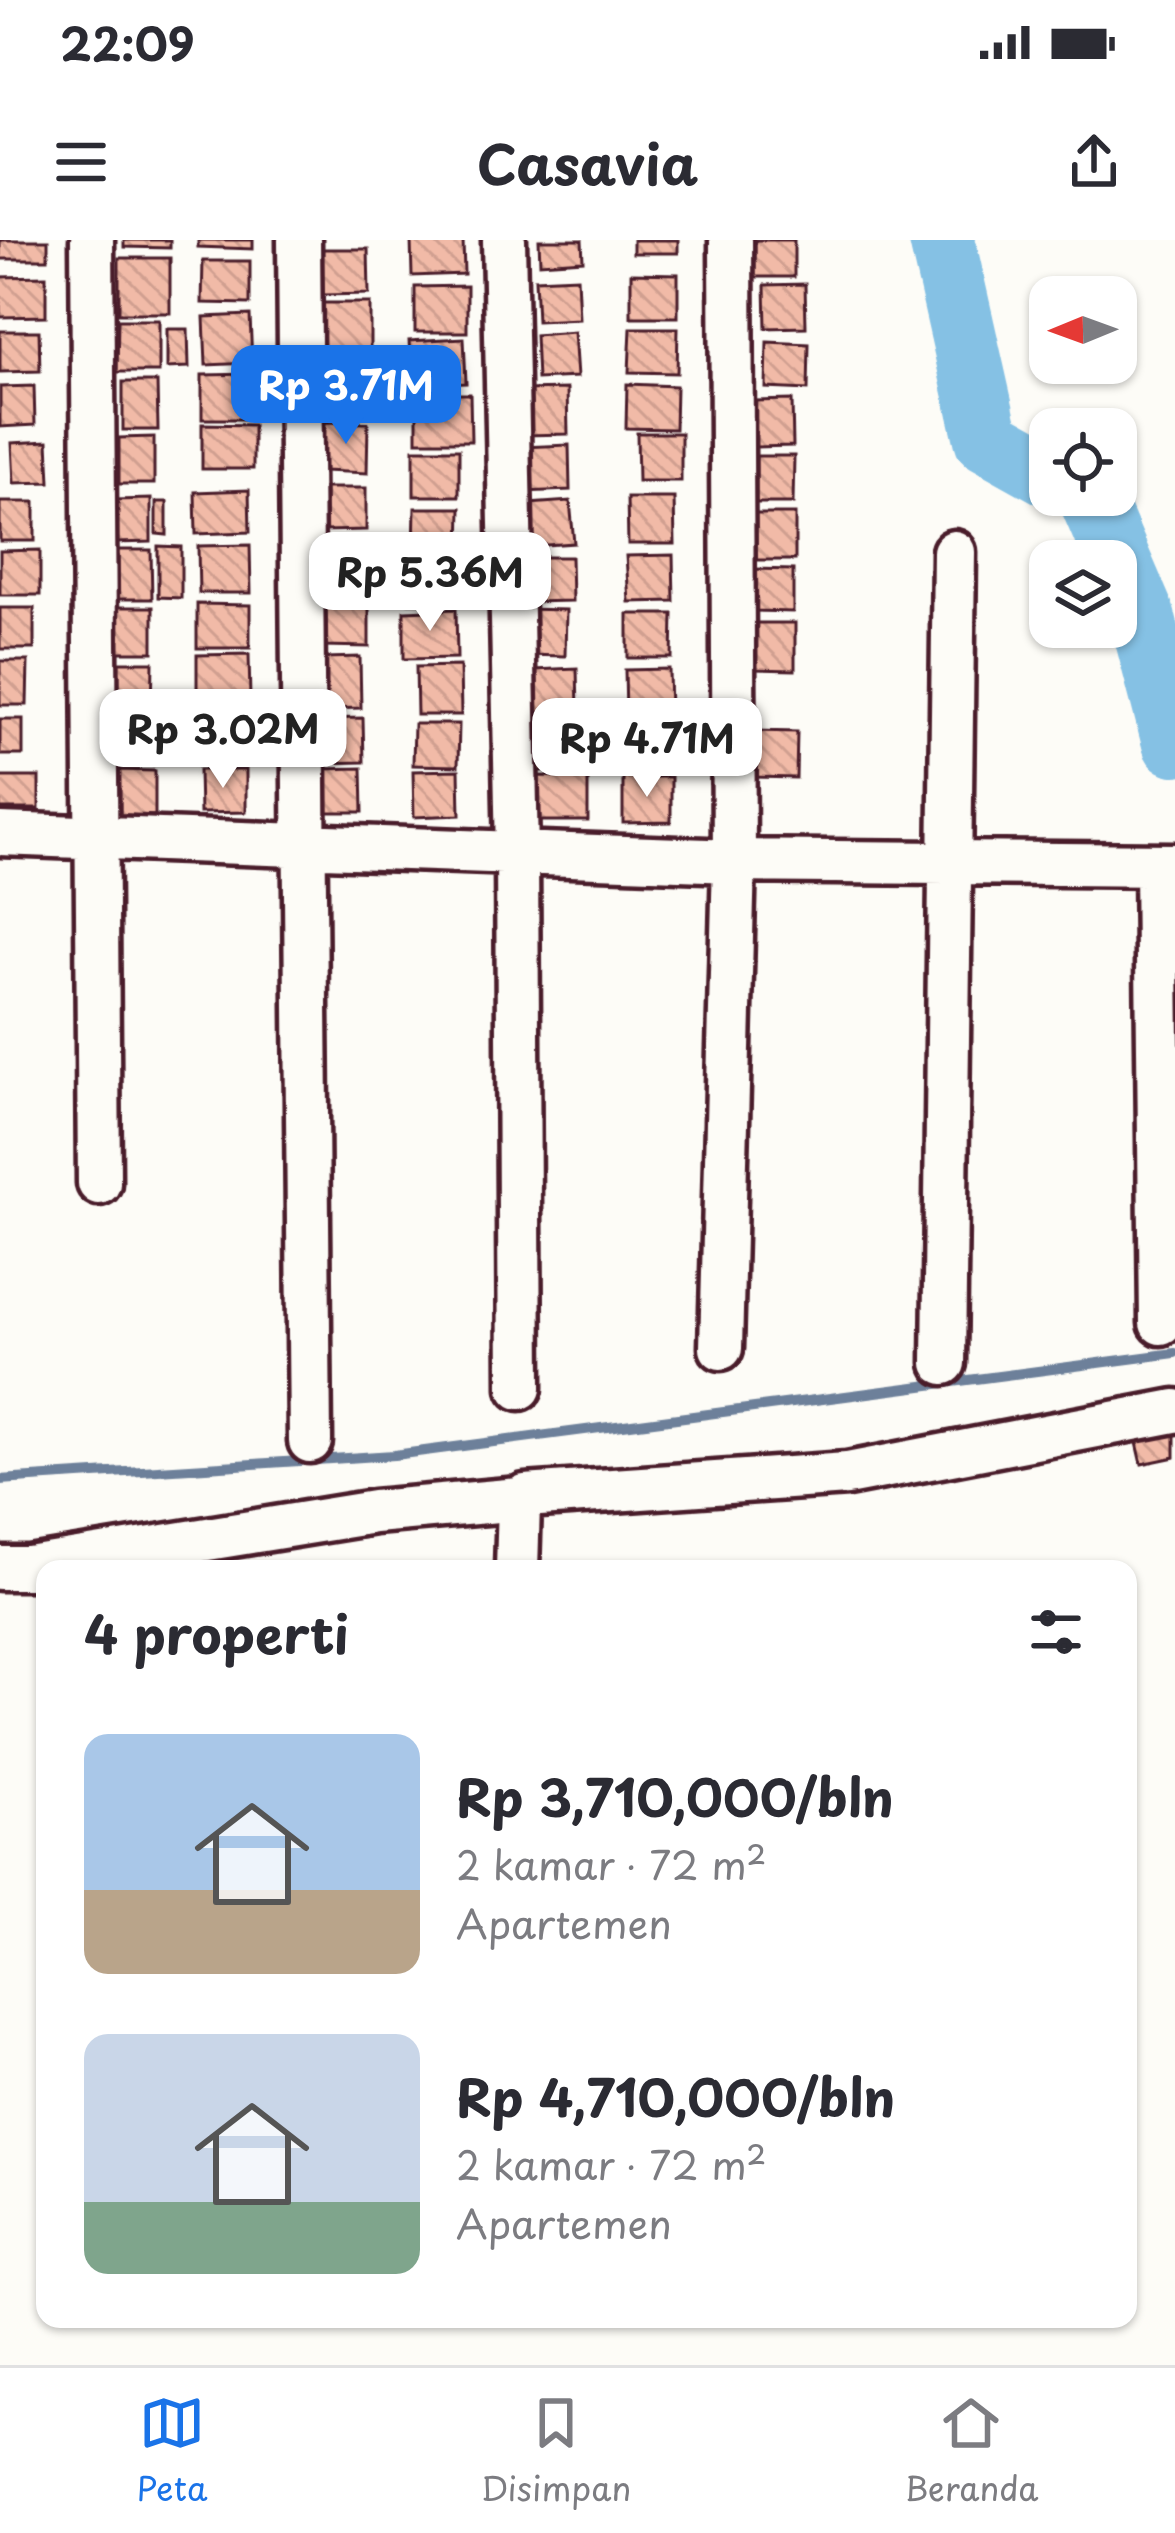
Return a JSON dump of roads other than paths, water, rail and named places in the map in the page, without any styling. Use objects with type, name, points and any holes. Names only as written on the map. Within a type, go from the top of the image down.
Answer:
[{"type":"street","points":[[92,240],[99,1183]]},
{"type":"street","points":[[299,240],[310,1441]]},
{"type":"street","points":[[504,240],[517,854],[520,1388]]},
{"type":"street","points":[[721,1348],[734,861],[730,240]]},
{"type":"street","points":[[944,1363],[953,552]]},
{"type":"street","points":[[0,834],[734,861],[1165,865],[1160,1323]]},
{"type":"street","points":[[78,1560],[374,1512],[847,1474],[1175,1411]]},
{"type":"street","points":[[518,1560],[520,1499]]},
{"type":"street","points":[[0,1568],[36,1567]]},
{"type":"waterway","points":[[942,240],[987,439],[1029,462]]},
{"type":"waterway","points":[[1099,516],[1142,616],[1175,743]]},
{"type":"waterway","points":[[0,1480],[394,1455],[1175,1353]]}]
